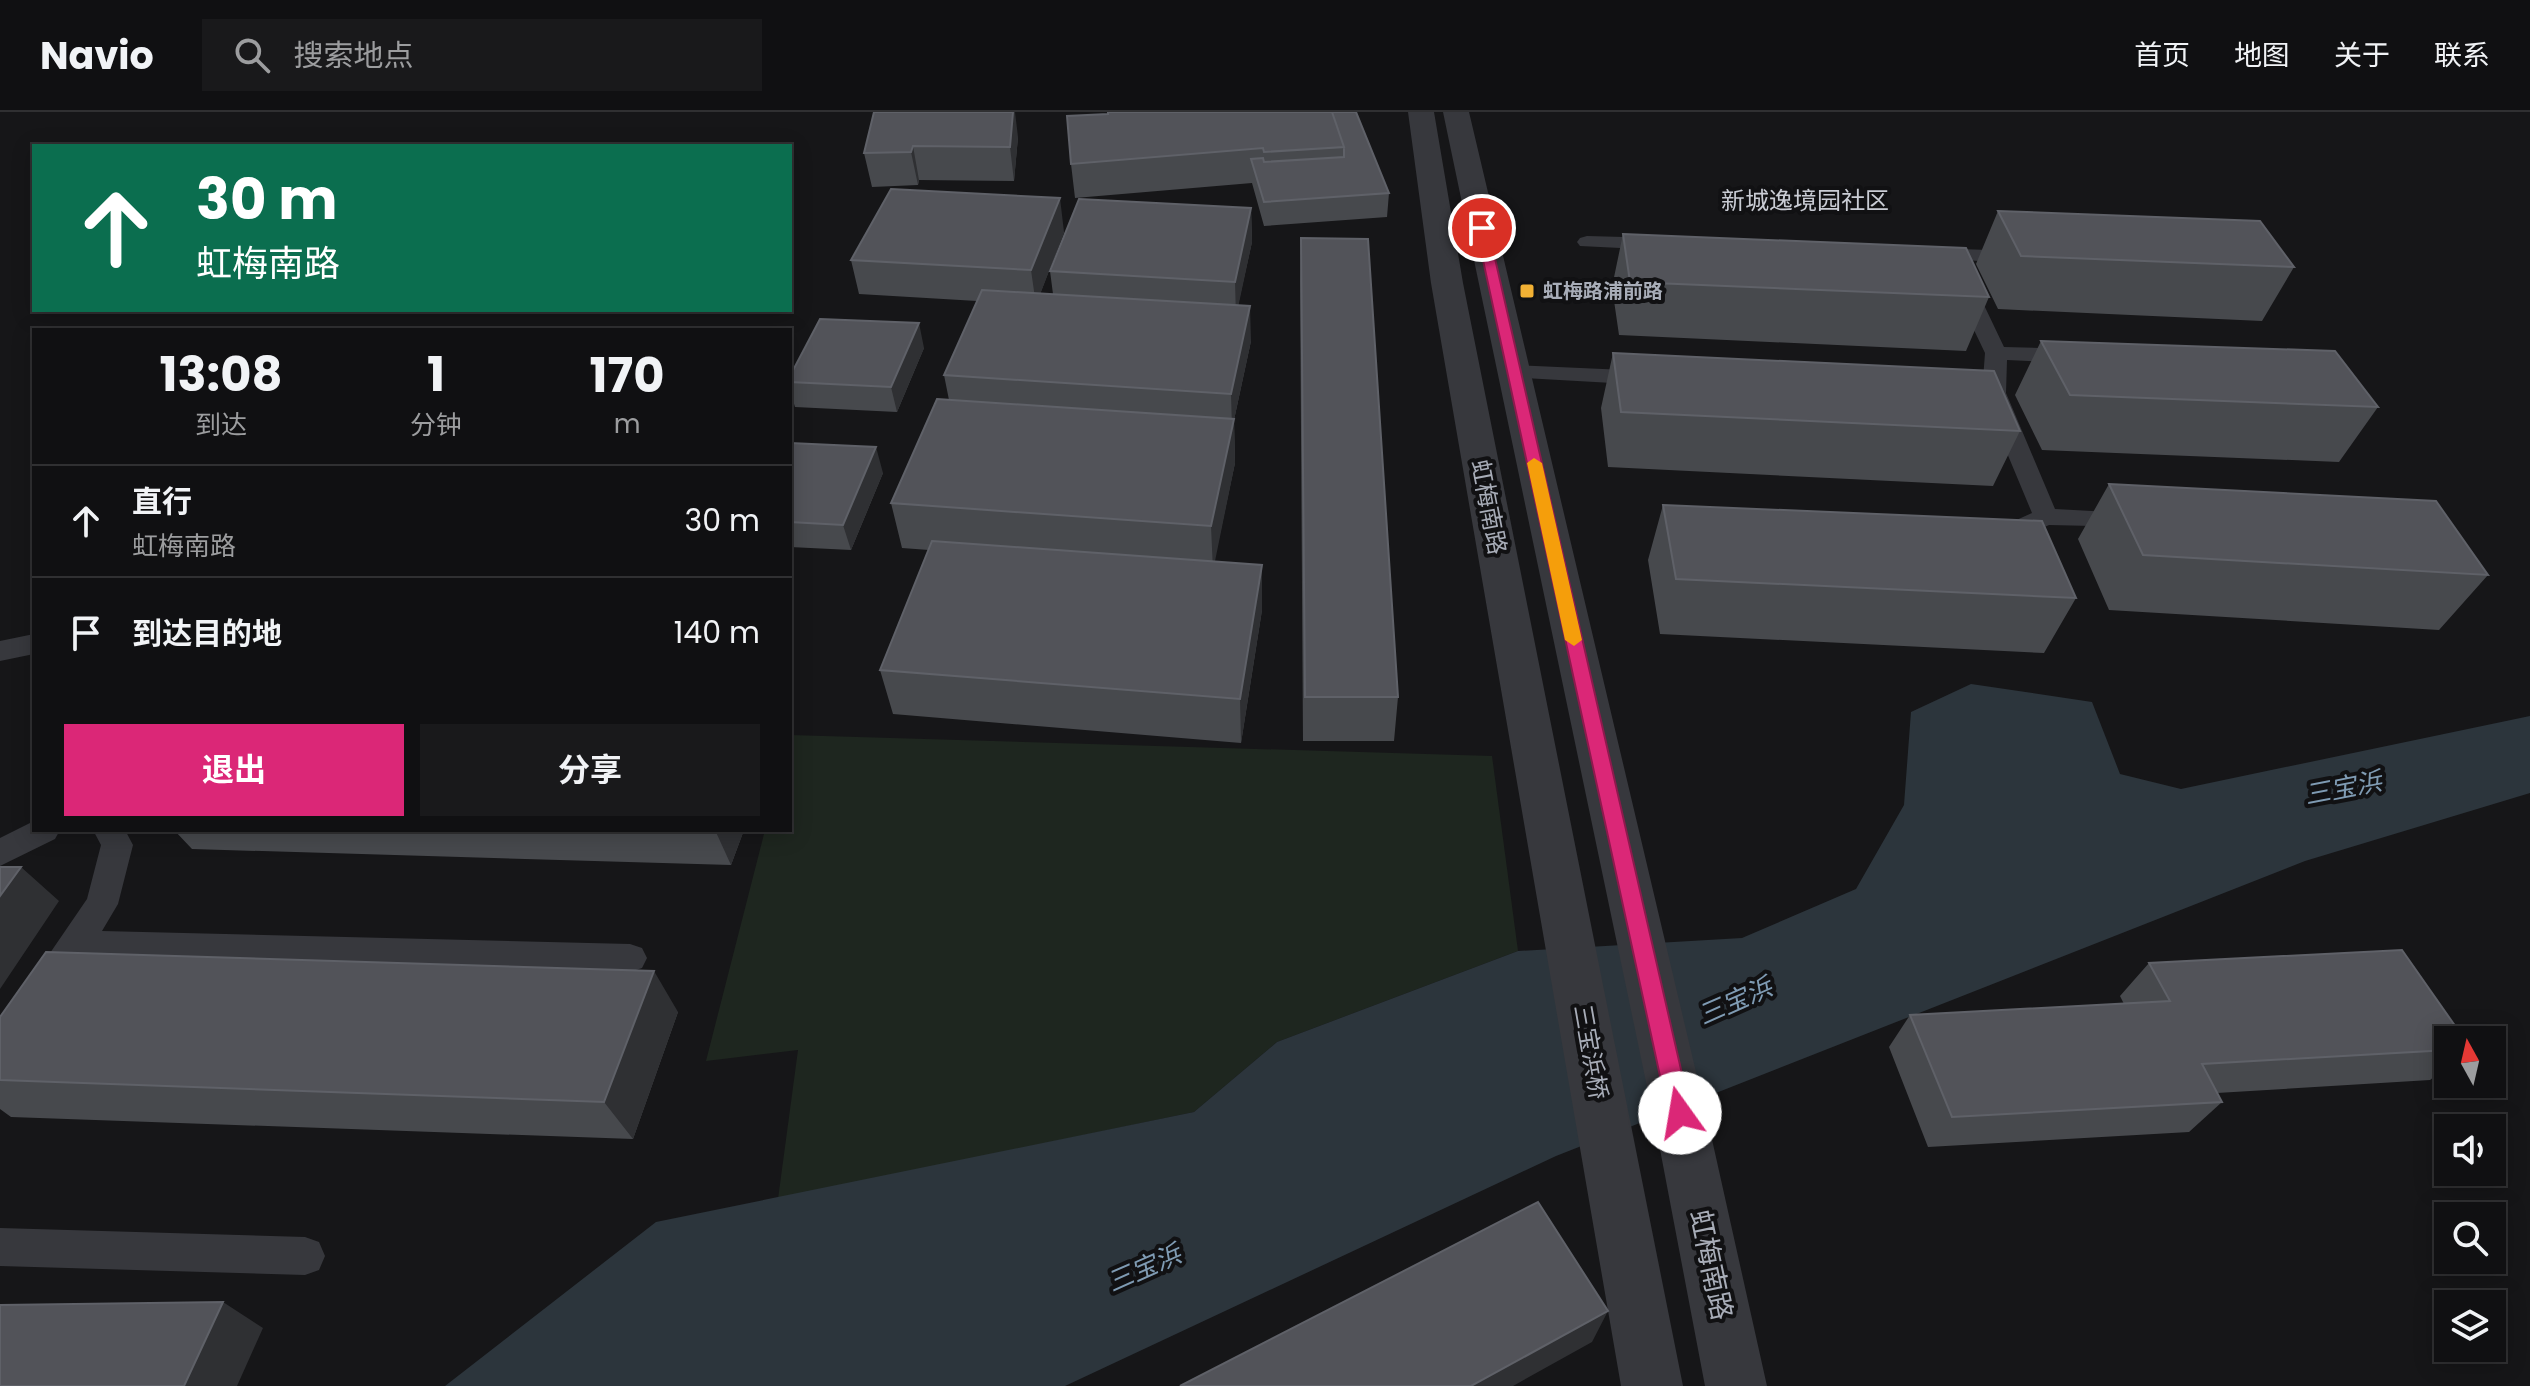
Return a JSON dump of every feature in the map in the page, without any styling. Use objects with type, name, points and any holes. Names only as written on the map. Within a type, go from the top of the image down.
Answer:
[{"type":"street","name":"虹梅南路","points":[[1421,112],[1450,299],[1563,901]]},
{"type":"street","points":[[1456,112],[1514,372]]},
{"type":"street","name":"虹梅南路","points":[[1514,372],[1686,1144],[1736,1386]]},
{"type":"street","name":"三宝浜桥","points":[[1563,901],[1652,1386]]},
{"type":"lane","points":[[1587,242],[1681,245]]},
{"type":"lane","points":[[1902,253],[2042,258]]},
{"type":"lane","points":[[1949,255],[1996,353],[1986,393],[2046,517]]},
{"type":"lane","points":[[1996,353],[2103,358]]},
{"type":"lane","points":[[1514,372],[1669,379]]},
{"type":"lane","points":[[1982,545],[2046,517],[2157,522]]},
{"type":"lane","points":[[0,651],[32,644]]},
{"type":"lane","points":[[0,853],[40,832]]},
{"type":"lane","points":[[49,979],[102,904],[117,845],[110,832]]},
{"type":"lane","points":[[73,944],[630,958]]},
{"type":"lane","points":[[0,1247],[305,1256]]},
{"type":"shaded area","points":[[792,735],[1492,756],[1518,951],[1277,1042],[1194,1112],[778,1199],[798,1050],[706,1061],[764,832],[792,832]]},
{"type":"water","name":"三宝浜","points":[[1971,684],[2092,702],[2120,774],[2181,789],[2530,716],[2530,793],[2305,861],[1556,1156],[1065,1386],[445,1386],[656,1222],[1194,1112],[1277,1042],[1518,951],[1742,938],[1856,889],[1904,805],[1911,712]]},
{"type":"building","points":[[874,112],[1013,112],[1010,147],[913,146],[911,152],[864,153]]},
{"type":"building","points":[[1108,112],[1332,112],[1344,147],[1264,152],[1263,148],[1071,164],[1067,116]]},
{"type":"building","points":[[1332,112],[1356,112],[1389,193],[1264,202],[1251,159],[1263,158],[1264,162],[1344,157],[1344,147]]},
{"type":"building","points":[[891,189],[1060,198],[1031,270],[851,260]]},
{"type":"building","points":[[1079,199],[1251,208],[1235,282],[1050,271]]},
{"type":"building","points":[[1998,211],[2260,221],[2294,267],[2021,256]]},
{"type":"building","points":[[1623,234],[1966,248],[1989,297],[1630,282]]},
{"type":"building","points":[[1301,238],[1368,239],[1398,697],[1305,697]]},
{"type":"building","points":[[982,290],[1250,306],[1231,394],[944,375]]},
{"type":"building","points":[[820,319],[919,323],[891,387],[792,382],[792,372]]},
{"type":"building","points":[[2041,341],[2335,351],[2378,407],[2070,395]]},
{"type":"building","points":[[1613,353],[1994,371],[2020,431],[1621,412]]},
{"type":"building","points":[[937,399],[1234,419],[1211,526],[891,503]]},
{"type":"building","points":[[792,443],[876,447],[843,525],[792,522]]},
{"type":"building","points":[[2109,484],[2436,501],[2488,575],[2143,555]]},
{"type":"building","points":[[1663,505],[2042,521],[2076,598],[1676,579]]},
{"type":"building","points":[[932,541],[1262,565],[1240,699],[880,670]]},
{"type":"building","points":[[0,867],[21,867],[0,896]]},
{"type":"building","points":[[2402,950],[2455,1026],[2434,1026],[2434,1051],[2202,1064],[2222,1102],[1952,1117],[1910,1015],[2170,1001],[2149,963]]},
{"type":"building","points":[[46,952],[654,971],[604,1102],[0,1080],[0,1017]]},
{"type":"building","points":[[1538,1202],[1608,1311],[1471,1386],[1180,1386]]},
{"type":"building","points":[[223,1302],[184,1386],[0,1386],[0,1305]]},
{"type":"slow traffic","points":[[1534,463],[1574,640]]},
{"type":"place","name":"虹梅路浦前路","points":[[1527,291]]},
{"type":"district","name":"新城逸境园社区","points":[[1805,200]]},
{"type":"route","points":[[1482,228],[1680,1113]]}]
